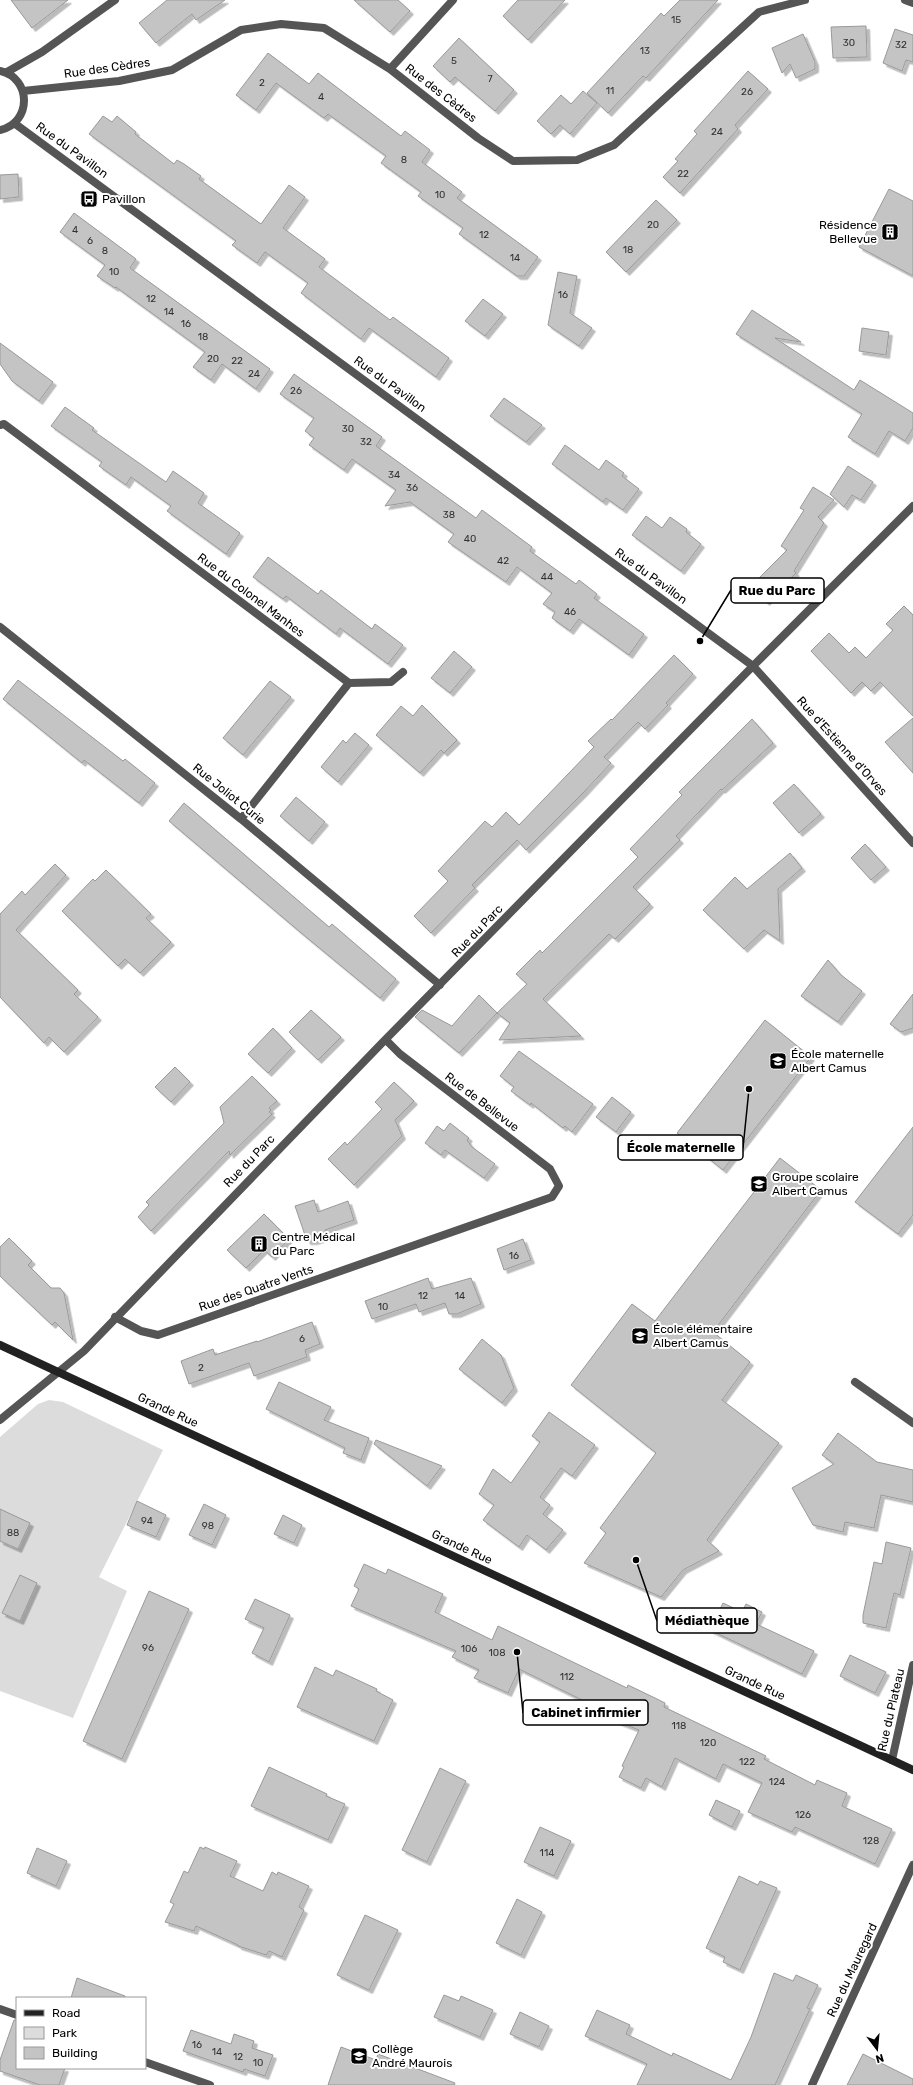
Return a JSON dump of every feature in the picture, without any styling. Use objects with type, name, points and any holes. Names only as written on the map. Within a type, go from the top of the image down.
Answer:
[{"type":"main road","name":"Grande Rue","points":[[0,1345],[913,1770]]},
{"type":"street","points":[[3,72],[42,52],[115,0]]},
{"type":"street","points":[[390,69],[454,0]]},
{"type":"street","name":"Rue des Cèdres","points":[[23,91],[120,81],[172,70],[241,30],[281,24],[324,28],[390,69],[478,138],[513,160],[540,162],[577,160],[614,145],[759,12],[805,0]]},
{"type":"street","points":[[905,0],[913,2]]},
{"type":"street","points":[[0,130],[14,122],[21,115],[24,103],[23,91],[17,80],[3,72]]},
{"type":"street","name":"Rue du Pavillon","points":[[14,122],[753,666]]},
{"type":"street","name":"Rue du Colonel Manhes","points":[[0,425],[4,424],[349,683]]},
{"type":"street","name":"Rue du Parc","points":[[0,1420],[84,1351],[115,1317],[386,1040],[753,666],[913,506]]},
{"type":"street","name":"Rue Joliot Curie","points":[[0,627],[241,819],[440,985]]},
{"type":"street","name":"Rue d'Estienne d'Orves","points":[[753,666],[913,843]]},
{"type":"street","points":[[241,819],[349,683],[391,682],[403,672]]},
{"type":"street","name":"Rue de Bellevue","points":[[386,1040],[400,1054],[550,1169],[559,1186]]},
{"type":"street","name":"Rue des Quatre Vents","points":[[115,1317],[141,1331],[158,1335],[552,1197],[559,1186]]},
{"type":"street","points":[[855,1382],[913,1423]]},
{"type":"street","name":"Rue du Plateau","points":[[892,1760],[913,1666]]},
{"type":"street","name":"Rue du Mauregard","points":[[812,2085],[913,1864]]},
{"type":"street","points":[[0,2009],[16,2015]]},
{"type":"street","points":[[146,2062],[210,2085]]},
{"type":"green space","points":[[49,1400],[63,1402],[163,1450],[99,1577],[127,1591],[73,1718],[0,1691],[0,1437],[38,1404]]},
{"type":"building","points":[[11,0],[68,0],[32,28]]},
{"type":"building","points":[[167,0],[225,0],[196,20],[192,14],[156,43],[139,23]]},
{"type":"building","points":[[354,0],[398,0],[410,11],[390,32]]},
{"type":"building","points":[[518,0],[565,0],[528,40],[503,16]]},
{"type":"building","points":[[680,0],[718,0],[646,78],[643,76],[608,113],[587,93],[661,13],[664,16]]},
{"type":"building","points":[[866,26],[867,57],[833,58],[831,27]]},
{"type":"building","points":[[895,29],[913,35],[913,62],[906,60],[902,71],[883,63]]},
{"type":"building","points":[[803,34],[815,62],[815,69],[796,78],[790,64],[782,73],[772,48]]},
{"type":"building","points":[[459,38],[514,90],[495,111],[455,77],[450,82],[433,66]]},
{"type":"building","points":[[268,53],[309,84],[318,73],[401,136],[405,131],[430,150],[422,162],[462,192],[457,198],[538,257],[524,276],[517,276],[459,234],[463,228],[418,196],[421,192],[381,163],[386,156],[328,114],[324,118],[276,83],[256,110],[236,95]]},
{"type":"building","points":[[748,71],[768,89],[735,125],[738,129],[680,193],[663,177],[678,161],[675,159],[697,134],[694,131]]},
{"type":"building","points":[[583,91],[597,103],[570,134],[560,125],[551,134],[537,121],[561,95],[571,104]]},
{"type":"building","points":[[103,116],[112,122],[117,116],[136,132],[135,134],[174,164],[177,160],[184,164],[201,176],[199,179],[261,224],[289,185],[305,197],[283,228],[325,259],[319,267],[390,320],[393,317],[449,358],[436,377],[369,328],[361,339],[301,293],[308,283],[265,252],[257,263],[232,245],[236,241],[89,134]]},
{"type":"building","points":[[18,174],[19,197],[0,199],[0,175]]},
{"type":"building","name":"Résidence Bellevue","points":[[889,189],[913,201],[913,276],[859,247]]},
{"type":"building","points":[[656,200],[677,220],[626,272],[606,252]]},
{"type":"building","points":[[74,213],[136,259],[130,268],[270,369],[256,389],[222,364],[211,380],[193,367],[205,352],[116,287],[115,288],[97,276],[105,265],[60,232]]},
{"type":"building","points":[[558,272],[577,276],[570,313],[592,328],[579,346],[548,325]]},
{"type":"building","points":[[483,299],[503,314],[485,336],[465,321]]},
{"type":"building","points":[[752,310],[801,342],[775,338],[854,390],[860,380],[913,413],[913,428],[905,441],[889,431],[875,454],[848,437],[862,414],[736,334]]},
{"type":"building","points":[[862,328],[889,332],[886,355],[859,351]]},
{"type":"building","points":[[0,343],[53,382],[39,401],[12,381],[0,364]]},
{"type":"building","points":[[294,374],[382,437],[376,446],[476,518],[482,510],[532,547],[530,551],[576,584],[579,580],[597,594],[594,598],[644,634],[629,655],[579,619],[570,631],[552,618],[555,612],[543,604],[552,593],[517,567],[506,582],[448,542],[454,534],[410,502],[385,506],[396,490],[352,459],[344,470],[309,445],[314,438],[305,431],[314,418],[280,394]]},
{"type":"building","points":[[504,398],[542,425],[526,442],[490,416]]},
{"type":"building","points":[[65,407],[94,428],[92,430],[166,482],[173,471],[204,493],[198,503],[240,533],[226,554],[167,511],[171,506],[131,477],[126,485],[99,466],[102,462],[51,426]]},
{"type":"building","points":[[565,445],[599,470],[606,460],[624,473],[622,476],[639,489],[623,510],[606,498],[603,502],[552,464]]},
{"type":"building","points":[[848,466],[873,482],[861,500],[852,495],[844,507],[830,494]]},
{"type":"building","points":[[813,487],[834,500],[818,517],[824,523],[794,571],[796,573],[766,602],[751,586],[787,550],[781,546],[804,510],[800,508]]},
{"type":"building","points":[[646,516],[662,528],[670,517],[687,529],[686,532],[701,544],[681,571],[632,535]]},
{"type":"building","points":[[268,557],[318,594],[321,590],[372,629],[375,624],[403,645],[388,664],[340,628],[336,634],[286,596],[283,599],[253,577]]},
{"type":"building","points":[[904,606],[913,615],[913,716],[880,682],[871,691],[862,682],[851,693],[811,651],[829,633],[849,653],[855,647],[866,658],[893,630],[886,624]]},
{"type":"building","points":[[454,651],[472,667],[450,693],[431,678]]},
{"type":"building","points":[[674,655],[693,674],[666,703],[668,705],[645,729],[638,722],[604,757],[611,763],[583,793],[526,850],[517,840],[472,885],[475,888],[431,933],[414,916],[448,881],[438,871],[485,821],[492,827],[506,812],[519,825],[594,747],[588,741],[611,719],[612,720]]},
{"type":"building","points":[[18,680],[123,761],[125,759],[155,783],[139,803],[84,760],[82,763],[3,699]]},
{"type":"building","points":[[270,681],[291,697],[243,755],[223,738]]},
{"type":"building","points":[[422,705],[457,740],[444,753],[441,750],[420,773],[376,735],[401,706],[413,716]]},
{"type":"building","points":[[913,718],[913,773],[885,742]]},
{"type":"building","points":[[752,719],[773,743],[722,790],[721,789],[676,836],[680,840],[633,887],[650,904],[615,939],[609,934],[543,999],[581,1036],[499,1040],[510,1023],[497,1013],[527,984],[516,974],[540,950],[542,953],[638,857],[630,849],[682,795],[679,792]]},
{"type":"building","points":[[355,733],[369,745],[338,782],[321,767],[343,740],[346,743]]},
{"type":"building","points":[[794,784],[821,814],[799,833],[773,803]]},
{"type":"building","points":[[296,797],[325,822],[309,841],[280,816]]},
{"type":"building","points":[[184,803],[329,927],[332,924],[396,979],[380,998],[169,821]]},
{"type":"building","points":[[865,844],[886,867],[871,880],[851,858]]},
{"type":"building","points":[[790,853],[802,868],[778,889],[780,941],[764,930],[744,949],[703,910],[735,877],[747,889]]},
{"type":"building","points":[[55,864],[66,875],[16,930],[78,990],[74,994],[98,1017],[64,1052],[49,1037],[44,1043],[0,997],[0,914],[22,891],[25,895]]},
{"type":"building","points":[[106,870],[151,914],[146,918],[171,942],[140,973],[125,959],[118,966],[62,911],[93,879],[95,881]]},
{"type":"building","points":[[828,960],[841,975],[862,991],[838,1022],[801,996]]},
{"type":"building","points":[[913,994],[913,1028],[901,1032],[890,1024]]},
{"type":"building","points":[[479,995],[497,1013],[459,1053],[415,1017],[422,1010],[452,1026]]},
{"type":"building","points":[[311,1010],[341,1037],[318,1060],[289,1032]]},
{"type":"building","points":[[765,1020],[811,1057],[723,1170],[677,1133]]},
{"type":"building","points":[[273,1028],[292,1048],[268,1073],[248,1054]]},
{"type":"building","points":[[519,1051],[593,1104],[572,1132],[565,1126],[563,1128],[531,1103],[530,1105],[511,1091],[514,1087],[500,1076]]},
{"type":"building","points":[[175,1067],[190,1082],[171,1102],[155,1087]]},
{"type":"building","points":[[252,1076],[277,1101],[269,1108],[271,1110],[269,1112],[272,1114],[230,1155],[229,1151],[151,1231],[138,1217],[149,1205],[146,1202],[224,1123],[220,1107]]},
{"type":"building","points":[[394,1082],[414,1101],[395,1120],[402,1136],[354,1185],[328,1159],[345,1142],[347,1145],[382,1109],[375,1102]]},
{"type":"building","points":[[612,1097],[631,1112],[616,1132],[596,1117]]},
{"type":"building","points":[[450,1123],[469,1138],[467,1140],[472,1147],[495,1164],[484,1178],[445,1150],[441,1155],[425,1143],[437,1126],[444,1131]]},
{"type":"building","points":[[913,1127],[913,1215],[898,1234],[855,1202]]},
{"type":"building","points":[[780,1158],[821,1190],[713,1332],[750,1362],[722,1400],[779,1443],[707,1540],[719,1551],[683,1570],[661,1597],[584,1563],[606,1533],[600,1528],[656,1453],[571,1385],[632,1304],[655,1321]]},
{"type":"building","points":[[314,1200],[318,1212],[348,1201],[354,1220],[325,1230],[327,1237],[314,1241],[307,1241],[295,1206]]},
{"type":"building","name":"Centre Médical du Parc","points":[[264,1214],[289,1239],[272,1257],[264,1250],[246,1268],[227,1250]]},
{"type":"building","points":[[9,1238],[32,1261],[28,1265],[51,1288],[60,1288],[64,1293],[73,1340],[55,1322],[52,1325],[0,1276],[0,1247]]},
{"type":"building","points":[[523,1239],[531,1260],[504,1270],[497,1249]]},
{"type":"building","points":[[428,1278],[432,1289],[471,1278],[481,1304],[457,1314],[449,1314],[445,1303],[419,1312],[416,1304],[372,1319],[365,1301]]},
{"type":"building","points":[[312,1322],[320,1344],[305,1350],[307,1357],[254,1376],[249,1363],[189,1384],[181,1361],[213,1349],[215,1355],[257,1342]]},
{"type":"building","points":[[482,1339],[501,1355],[514,1388],[502,1403],[459,1369]]},
{"type":"building","points":[[279,1382],[331,1407],[324,1420],[369,1438],[361,1460],[343,1453],[345,1448],[266,1409]]},
{"type":"building","points":[[549,1412],[595,1445],[572,1476],[561,1468],[540,1497],[550,1505],[543,1514],[563,1530],[546,1550],[527,1535],[519,1547],[483,1520],[494,1505],[479,1494],[493,1469],[511,1483],[540,1442],[532,1436]]},
{"type":"building","points":[[838,1433],[877,1462],[913,1470],[913,1502],[881,1495],[874,1528],[845,1522],[843,1532],[813,1525],[792,1488],[834,1464],[822,1455]]},
{"type":"building","points":[[376,1440],[442,1466],[427,1486],[374,1444]]},
{"type":"building","points":[[137,1501],[166,1515],[156,1537],[127,1525]]},
{"type":"building","points":[[204,1504],[226,1515],[212,1545],[189,1535]]},
{"type":"building","points":[[0,1509],[30,1523],[18,1549],[0,1541]]},
{"type":"building","points":[[283,1515],[302,1525],[294,1543],[274,1534]]},
{"type":"building","points":[[886,1542],[911,1548],[900,1595],[894,1593],[886,1628],[863,1623],[863,1615],[874,1562],[882,1564]]},
{"type":"building","points":[[364,1564],[386,1574],[388,1569],[443,1594],[435,1612],[492,1640],[498,1626],[627,1688],[628,1685],[665,1703],[664,1707],[766,1756],[764,1759],[815,1785],[817,1780],[847,1793],[842,1806],[892,1829],[875,1864],[795,1827],[792,1832],[748,1812],[762,1783],[723,1764],[716,1779],[675,1758],[662,1787],[646,1778],[641,1788],[619,1777],[624,1767],[622,1766],[639,1730],[600,1715],[597,1720],[577,1711],[582,1700],[519,1669],[508,1693],[474,1678],[479,1670],[452,1657],[456,1651],[351,1606],[359,1589],[354,1586]]},
{"type":"building","points":[[20,1575],[37,1583],[20,1621],[2,1613]]},
{"type":"building","points":[[149,1591],[189,1609],[122,1759],[83,1741]]},
{"type":"building","points":[[255,1599],[290,1615],[269,1662],[252,1653],[264,1628],[245,1619]]},
{"type":"building","points":[[723,1603],[742,1612],[746,1604],[762,1612],[756,1624],[814,1651],[802,1674],[710,1630]]},
{"type":"building","points":[[850,1655],[886,1672],[875,1693],[840,1676]]},
{"type":"building","points":[[315,1667],[333,1676],[336,1670],[377,1689],[376,1691],[393,1700],[374,1741],[297,1707]]},
{"type":"building","points":[[269,1767],[345,1804],[328,1840],[251,1806]]},
{"type":"building","points":[[440,1768],[466,1781],[427,1862],[402,1850]]},
{"type":"building","points":[[716,1800],[740,1811],[732,1827],[709,1815]]},
{"type":"building","points":[[540,1827],[571,1841],[554,1876],[524,1862]]},
{"type":"building","points":[[200,1847],[204,1849],[205,1847],[237,1861],[230,1876],[263,1891],[272,1872],[277,1875],[278,1872],[309,1886],[299,1907],[304,1910],[282,1957],[269,1951],[266,1955],[238,1946],[196,1926],[194,1931],[165,1922],[174,1904],[170,1902],[184,1871],[188,1873]]},
{"type":"building","points":[[37,1848],[67,1861],[56,1886],[27,1873]]},
{"type":"building","points":[[739,1876],[758,1885],[760,1881],[777,1888],[740,1970],[723,1962],[725,1957],[706,1948]]},
{"type":"building","points":[[517,1899],[542,1912],[521,1955],[496,1943]]},
{"type":"building","points":[[365,1915],[398,1930],[369,1990],[337,1975]]},
{"type":"building","points":[[774,1973],[793,1981],[796,1975],[818,1985],[807,2008],[810,2009],[775,2085],[637,2085],[647,2064],[585,2036],[597,2010],[630,2025],[626,2034],[672,2056],[673,2053],[731,2080],[751,2037]]},
{"type":"building","points":[[77,1978],[125,1996],[125,1997],[71,1997]]},
{"type":"building","points":[[444,1995],[459,2001],[461,1996],[493,2010],[480,2037],[434,2017]]},
{"type":"building","points":[[520,2012],[549,2026],[539,2047],[510,2034]]},
{"type":"building","points":[[14,2020],[16,2020],[16,2069],[65,2069],[59,2085],[40,2085],[0,2071],[0,2060]]},
{"type":"building","points":[[191,2030],[231,2044],[234,2034],[254,2041],[252,2048],[273,2055],[265,2076],[244,2069],[243,2072],[183,2051]]},
{"type":"building","points":[[341,2047],[376,2060],[378,2054],[455,2083],[454,2085],[328,2085]]},
{"type":"building","points":[[863,2054],[913,2079],[913,2085],[847,2085]]},
{"type":"place","name":"Pavillon","points":[[89,199]]},
{"type":"place","name":"Résidence Bellevue","points":[[890,232]]},
{"type":"place","name":"Rue du Parc","points":[[700,641]]},
{"type":"place","name":"École maternelle Albert Camus","points":[[778,1061]]},
{"type":"place","name":"École maternelle","points":[[749,1089]]},
{"type":"place","name":"Groupe scolaire Albert Camus","points":[[759,1184]]},
{"type":"place","name":"Centre Médical du Parc","points":[[259,1244]]},
{"type":"place","name":"École élémentaire Albert Camus","points":[[640,1336]]},
{"type":"place","name":"Médiathèque","points":[[636,1560]]},
{"type":"place","name":"Cabinet infirmier","points":[[517,1652]]},
{"type":"place","name":"Collège André Maurois","points":[[359,2056]]}]
